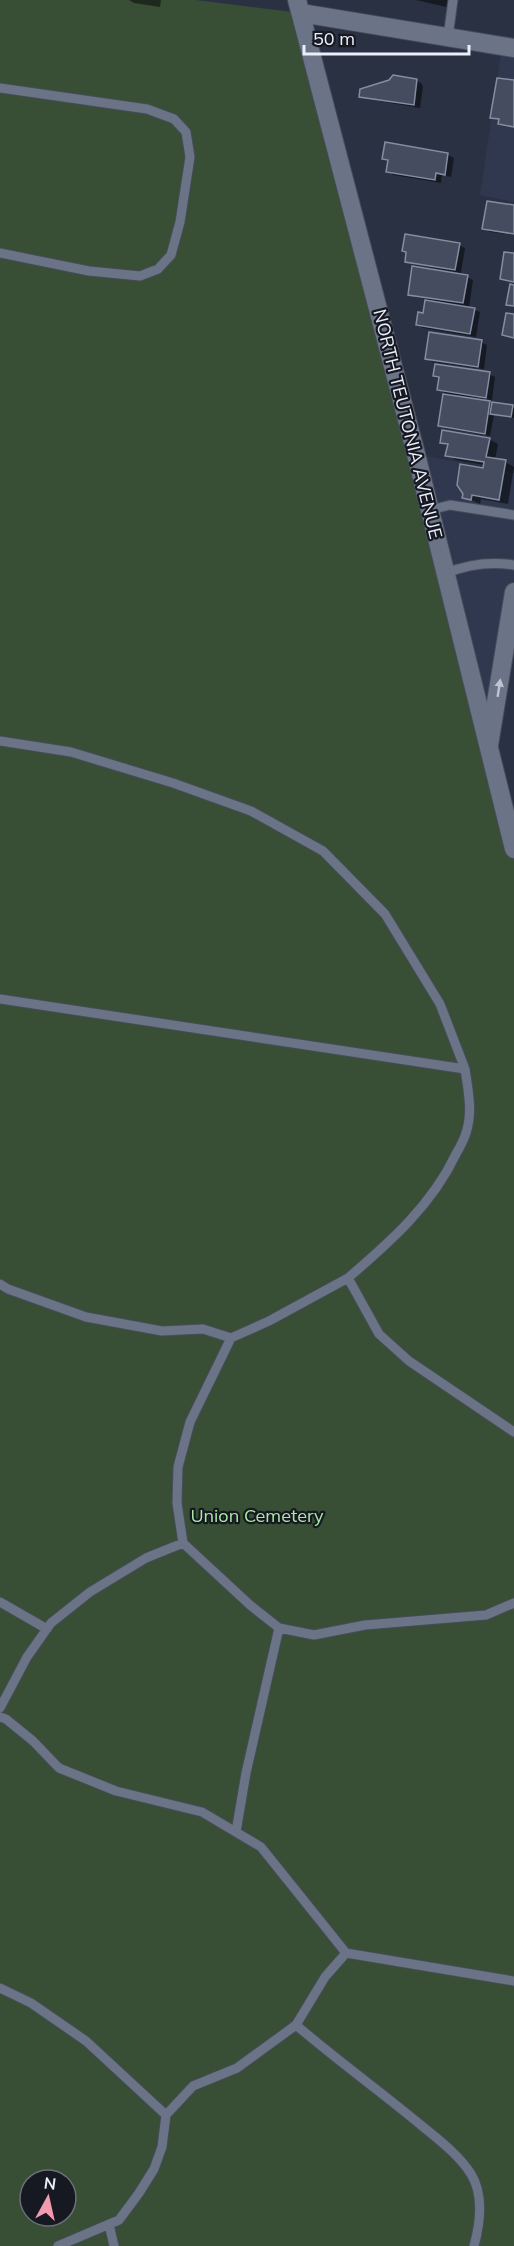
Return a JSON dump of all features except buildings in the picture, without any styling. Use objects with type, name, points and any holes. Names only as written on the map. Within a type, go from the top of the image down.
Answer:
[{"type":"main road","points":[[299,7],[514,48]]},
{"type":"main road","name":"NORTH TEUTONIA AVENUE","points":[[299,7],[430,510],[514,849]]},
{"type":"main road","points":[[489,745],[514,592]]},
{"type":"lane","points":[[448,37],[453,0]]},
{"type":"lane","points":[[0,88],[156,112],[174,119],[186,132],[190,157],[180,222],[171,255],[158,269],[140,276],[89,271],[0,254]]},
{"type":"lane","points":[[430,510],[450,505],[514,514]]},
{"type":"lane","points":[[446,573],[465,566],[496,562],[514,565]]},
{"type":"lane","points":[[0,741],[71,752],[173,783],[250,811],[323,851],[385,914],[440,1004],[465,1069],[470,1102],[466,1133],[450,1167],[428,1201],[386,1246],[348,1278],[269,1321],[231,1338],[190,1422],[178,1467],[177,1503],[183,1543],[250,1605],[279,1628],[314,1635],[365,1625],[486,1615],[514,1603]]},
{"type":"lane","points":[[0,999],[465,1069]]},
{"type":"lane","points":[[348,1278],[379,1334],[409,1361],[514,1432]]},
{"type":"lane","points":[[0,1284],[86,1317],[162,1331],[203,1329],[231,1338]]},
{"type":"lane","points":[[0,1708],[27,1657],[47,1629],[90,1592],[146,1558],[183,1543]]},
{"type":"lane","points":[[0,1602],[47,1629]]},
{"type":"lane","points":[[236,1832],[246,1773],[279,1628]]},
{"type":"lane","points":[[0,1717],[6,1719],[33,1741],[59,1768],[116,1791],[202,1812],[261,1847],[346,1953],[514,1981]]},
{"type":"lane","points":[[58,2246],[119,2220],[154,2169],[162,2147],[166,2115],[193,2086],[237,2068],[296,2025],[325,1977],[346,1953]]},
{"type":"lane","points":[[0,1988],[31,2003],[86,2041],[166,2115]]},
{"type":"lane","points":[[296,2025],[336,2060],[421,2126],[461,2162],[472,2176],[477,2196],[480,2216],[474,2246]]},
{"type":"lane","points":[[109,2224],[114,2246]]},
{"type":"shaded area","points":[[502,46],[514,48],[514,202],[480,195]]},
{"type":"shaded area","points":[[416,454],[514,473],[514,592],[489,745]]},
{"type":"green space","name":"Union Cemetery","points":[[0,0],[196,0],[301,13],[514,849],[514,2246],[0,2246]]}]
